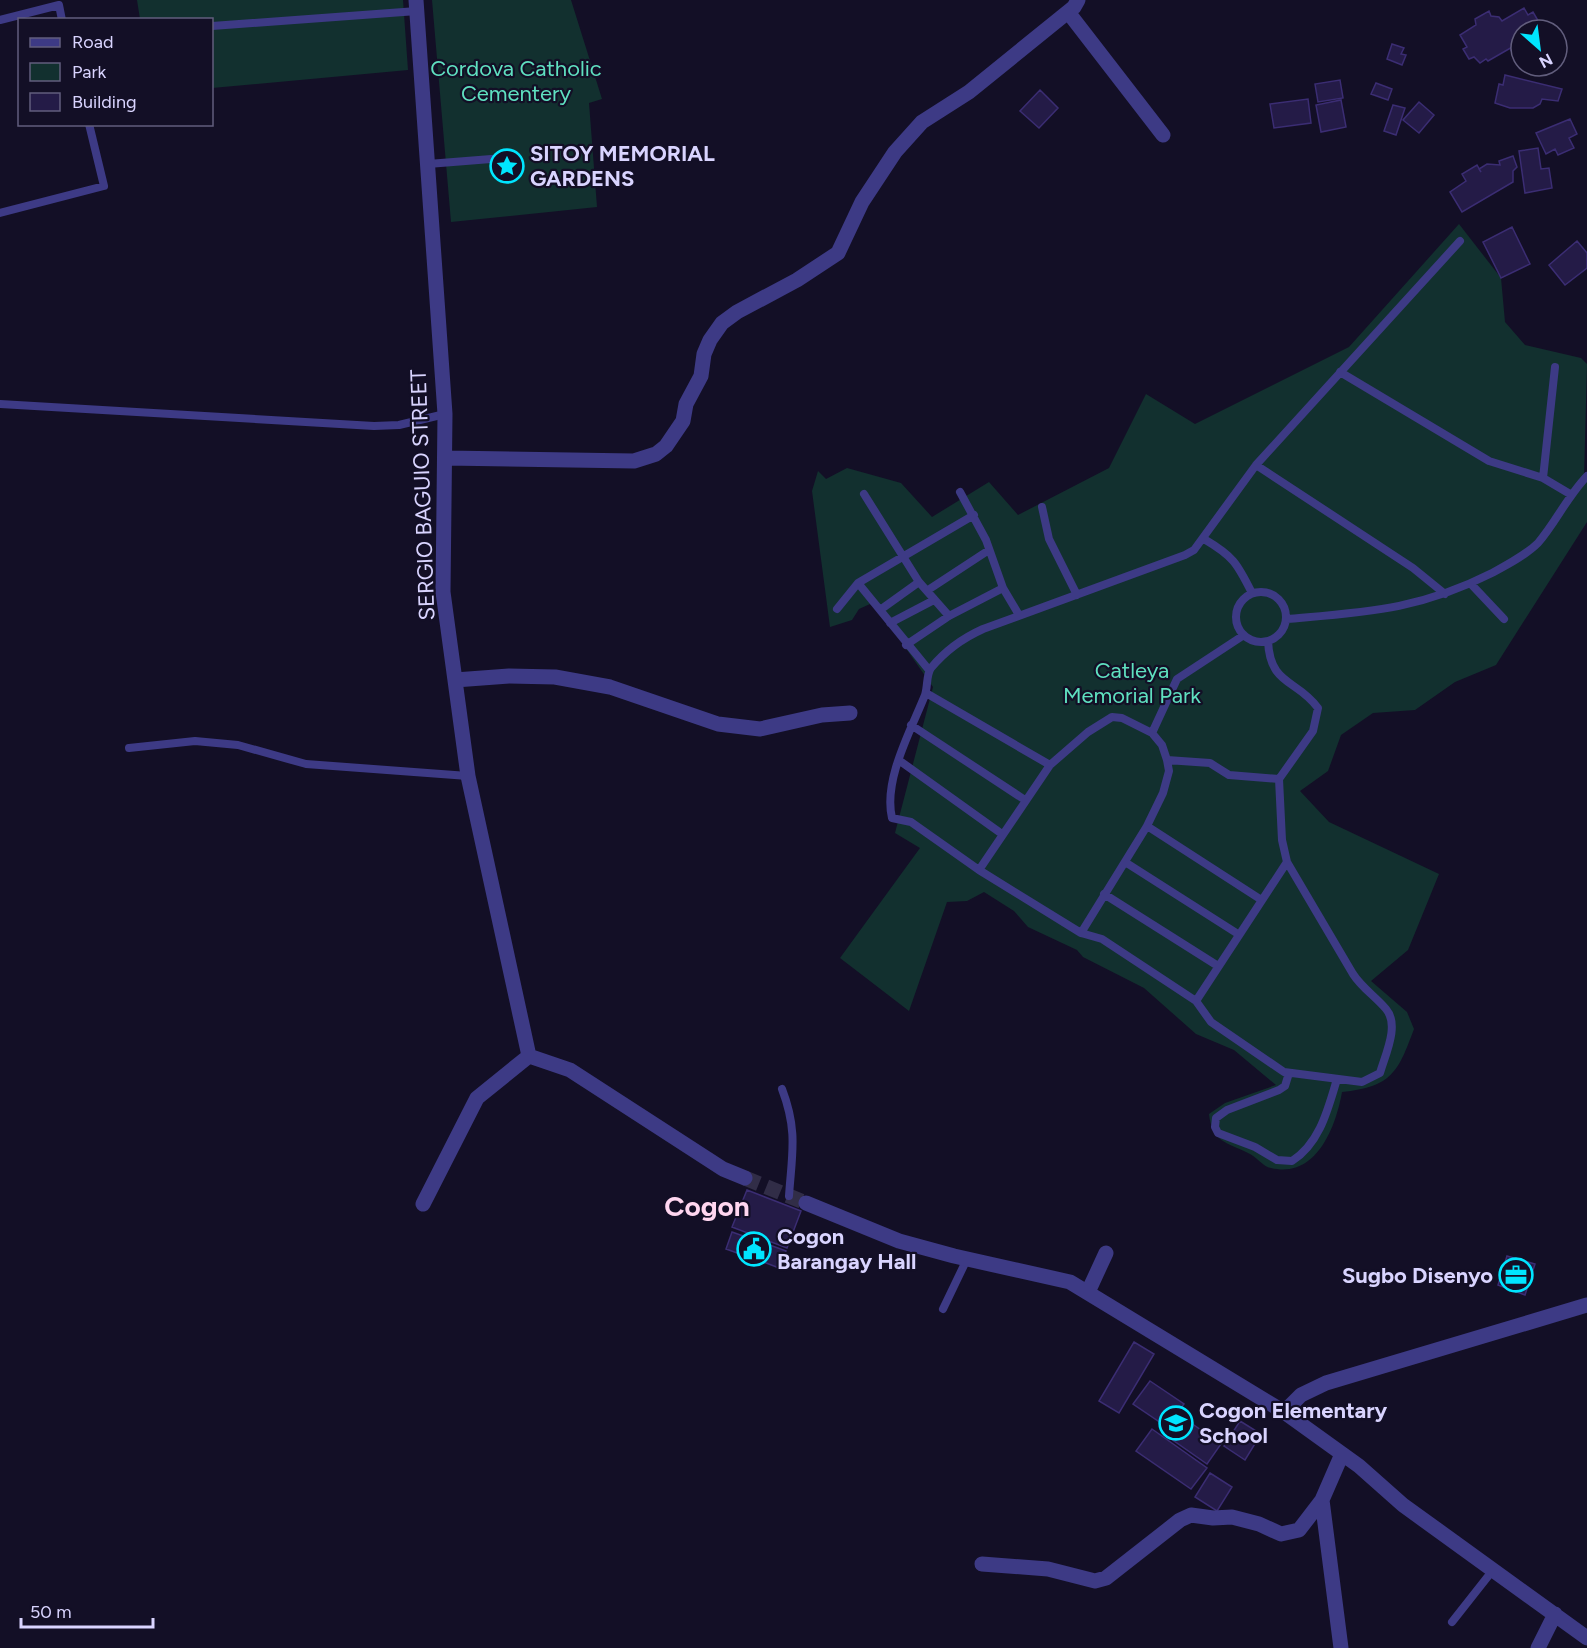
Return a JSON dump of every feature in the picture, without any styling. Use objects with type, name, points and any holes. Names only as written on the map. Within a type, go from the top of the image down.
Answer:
[{"type":"street","points":[[446,458],[634,461],[656,454],[666,446],[683,421],[686,404],[701,376],[707,347],[723,323],[737,312],[797,280],[837,253],[862,201],[895,152],[922,123],[969,92],[1068,12],[1078,0]]},
{"type":"street","name":"SERGIO BAGUIO STREET","points":[[417,5],[446,458],[443,592],[468,776],[529,1056]]},
{"type":"street","points":[[1068,12],[1163,135]]},
{"type":"street","points":[[455,680],[509,676],[555,677],[610,687],[718,724],[760,729],[822,715],[850,713]]},
{"type":"street","points":[[423,1204],[477,1098],[529,1056],[570,1070],[723,1169],[745,1178]]},
{"type":"street","points":[[806,1203],[898,1241],[966,1259],[1070,1281],[1284,1412],[1342,1454],[1403,1505],[1587,1638]]},
{"type":"street","points":[[1088,1292],[1106,1253]]},
{"type":"street","points":[[1284,1412],[1301,1395],[1326,1383],[1587,1305]]},
{"type":"street","points":[[982,1564],[1048,1569],[1095,1581],[1106,1578],[1180,1520],[1191,1515],[1213,1518],[1236,1517],[1281,1534],[1299,1530],[1322,1500],[1342,1454]]},
{"type":"street","points":[[1322,1500],[1341,1648]]},
{"type":"street","points":[[1538,1648],[1555,1614]]},
{"type":"lane","points":[[0,20],[59,5],[62,18]]},
{"type":"lane","points":[[213,26],[417,5]]},
{"type":"lane","points":[[0,213],[104,186],[89,126]]},
{"type":"lane","points":[[428,164],[517,157]]},
{"type":"lane","points":[[1268,641],[1269,660],[1280,677],[1312,700],[1318,708],[1313,731],[1279,778],[1282,840],[1287,862],[1353,974],[1361,986],[1388,1010],[1393,1026],[1380,1073],[1362,1082],[1284,1072],[1210,1023],[1196,1001],[1102,939],[1081,933],[980,870],[911,822],[892,818],[888,802],[911,725],[926,693],[929,670],[957,643],[970,635],[1018,615],[1185,555],[1204,539],[1256,465],[1460,241]]},
{"type":"lane","points":[[1543,478],[1555,367]]},
{"type":"lane","points":[[1340,372],[1489,461],[1543,478],[1570,494]]},
{"type":"lane","points":[[0,404],[374,426],[399,425],[444,414]]},
{"type":"lane","points":[[1256,465],[1413,568],[1445,594]]},
{"type":"lane","points":[[1287,619],[1385,611],[1471,584],[1507,565],[1538,543],[1570,494],[1587,476]]},
{"type":"lane","points":[[960,492],[974,515],[1003,588],[1018,615]]},
{"type":"lane","points":[[864,494],[919,582],[949,616]]},
{"type":"lane","points":[[1042,507],[1049,538],[1077,595]]},
{"type":"lane","points":[[837,609],[858,583],[974,515]]},
{"type":"lane","points":[[1204,539],[1226,551],[1239,566],[1252,593]]},
{"type":"lane","points":[[928,590],[989,550]]},
{"type":"lane","points":[[880,610],[919,582]]},
{"type":"lane","points":[[858,583],[906,645],[929,670]]},
{"type":"lane","points":[[1471,584],[1504,619]]},
{"type":"lane","points":[[906,645],[949,616],[1003,588]]},
{"type":"lane","points":[[1265,592],[1277,597],[1285,607],[1287,619],[1284,629],[1268,641],[1255,641],[1244,635],[1238,624],[1237,612],[1242,601],[1252,593],[1265,592]]},
{"type":"lane","points":[[890,623],[934,600]]},
{"type":"lane","points":[[1152,734],[1177,679],[1244,635]]},
{"type":"lane","points":[[926,693],[1050,765]]},
{"type":"lane","points":[[980,870],[1050,765],[1099,724],[1112,717],[1122,718],[1152,734],[1162,745],[1167,760],[1169,771],[1163,793],[1147,826],[1081,933]]},
{"type":"lane","points":[[911,725],[1025,800]]},
{"type":"lane","points":[[129,748],[195,741],[238,745],[306,764],[468,776]]},
{"type":"lane","points":[[1167,760],[1210,763],[1229,775],[1279,778]]},
{"type":"lane","points":[[900,761],[1002,834]]},
{"type":"lane","points":[[1147,826],[1260,899]]},
{"type":"lane","points":[[1125,862],[1238,934]]},
{"type":"lane","points":[[1196,1001],[1260,899],[1287,862]]},
{"type":"lane","points":[[1104,894],[1218,966]]},
{"type":"lane","points":[[1289,1073],[1285,1086],[1279,1090],[1227,1110],[1216,1118],[1215,1127],[1218,1133],[1255,1147],[1277,1161],[1292,1161],[1312,1142],[1326,1118],[1337,1079]]},
{"type":"lane","points":[[782,1089],[791,1112],[795,1132],[789,1196]]},
{"type":"lane","points":[[943,1309],[966,1259]]},
{"type":"lane","points":[[1452,1622],[1493,1570]]},
{"type":"green space","points":[[137,0],[403,0],[408,70],[213,88],[213,18],[140,18]]},
{"type":"green space","name":"Cordova Catholic Cementery","points":[[432,0],[571,0],[602,99],[589,103],[597,207],[451,222]]},
{"type":"green space","name":"Catleya Memorial Park","points":[[1459,224],[1501,278],[1505,322],[1525,345],[1581,358],[1587,364],[1584,478],[1587,482],[1587,522],[1496,665],[1455,682],[1415,710],[1373,713],[1341,735],[1328,771],[1300,791],[1329,822],[1439,874],[1408,950],[1371,981],[1407,1012],[1414,1029],[1397,1067],[1391,1075],[1372,1086],[1342,1092],[1329,1134],[1312,1158],[1301,1166],[1287,1169],[1271,1168],[1265,1166],[1251,1154],[1221,1140],[1213,1130],[1209,1114],[1225,1103],[1276,1085],[1234,1050],[1196,1034],[1144,988],[1083,957],[1077,950],[1028,927],[1014,911],[984,892],[967,901],[947,902],[909,1011],[840,958],[920,848],[895,833],[933,687],[879,610],[870,604],[859,609],[852,620],[830,627],[812,491],[818,471],[826,479],[847,468],[901,483],[932,517],[989,482],[1018,515],[1109,468],[1146,394],[1195,424],[1349,347]]},
{"type":"building","points":[[1524,8],[1528,15],[1533,12],[1537,18],[1509,18],[1509,49],[1488,61],[1486,59],[1480,63],[1474,57],[1469,59],[1463,49],[1467,47],[1460,35],[1476,25],[1475,19],[1489,11],[1491,16],[1499,17],[1502,21]]},
{"type":"building","points":[[1392,44],[1404,48],[1401,54],[1406,55],[1402,65],[1387,59]]},
{"type":"building","points":[[1505,75],[1509,78],[1562,89],[1558,101],[1542,99],[1540,104],[1533,108],[1510,108],[1495,103],[1499,84],[1503,85]]},
{"type":"building","points":[[1340,80],[1343,98],[1318,102],[1315,84]]},
{"type":"building","points":[[1376,83],[1392,89],[1388,100],[1371,94]]},
{"type":"building","points":[[1040,90],[1058,108],[1039,128],[1020,111]]},
{"type":"building","points":[[1308,99],[1311,123],[1274,128],[1270,104]]},
{"type":"building","points":[[1341,100],[1346,127],[1321,132],[1316,105]]},
{"type":"building","points":[[1419,102],[1434,115],[1419,133],[1403,120]]},
{"type":"building","points":[[1393,105],[1405,108],[1396,135],[1384,131]]},
{"type":"building","points":[[1570,119],[1577,134],[1569,138],[1574,148],[1558,155],[1555,149],[1546,154],[1536,133]]},
{"type":"building","points":[[1538,148],[1541,169],[1549,168],[1552,188],[1525,193],[1519,151]]},
{"type":"building","points":[[1513,156],[1517,167],[1513,171],[1513,182],[1462,212],[1450,192],[1466,181],[1462,174],[1477,165],[1479,169],[1487,164],[1500,165],[1499,161]]},
{"type":"building","points":[[1512,227],[1530,264],[1501,278],[1483,242]]},
{"type":"building","points":[[1577,241],[1587,253],[1587,268],[1565,285],[1549,265]]},
{"type":"building","points":[[747,1190],[801,1211],[787,1248],[732,1227]]},
{"type":"building","points":[[732,1232],[746,1237],[740,1254],[726,1249]]},
{"type":"building","name":"Cogon Barangay Hall","points":[[748,1238],[765,1244],[759,1261],[742,1255]]},
{"type":"building","points":[[767,1244],[786,1251],[779,1268],[761,1261]]},
{"type":"building","name":"Sugbo Disenyo","points":[[1507,1256],[1535,1264],[1525,1295],[1498,1285]]},
{"type":"building","points":[[1134,1342],[1154,1354],[1119,1413],[1099,1401]]},
{"type":"building","points":[[1150,1381],[1184,1404],[1167,1427],[1133,1404]]},
{"type":"building","points":[[1181,1416],[1221,1444],[1207,1464],[1167,1436]]},
{"type":"building","points":[[1240,1421],[1261,1434],[1245,1460],[1224,1446]]},
{"type":"building","points":[[1152,1429],[1207,1468],[1191,1489],[1136,1451]]},
{"type":"building","points":[[1210,1473],[1232,1487],[1217,1511],[1195,1497]]},
{"type":"tunnel","points":[[745,1178],[806,1203]]},
{"type":"place","name":"SITOY MEMORIAL GARDENS","points":[[507,166]]},
{"type":"place","name":"Cogon Barangay Hall","points":[[754,1249]]},
{"type":"place","name":"Sugbo Disenyo","points":[[1516,1275]]},
{"type":"place","name":"Cogon Elementary School","points":[[1176,1423]]},
{"type":"district","name":"Cogon","points":[[707,1206]]}]
